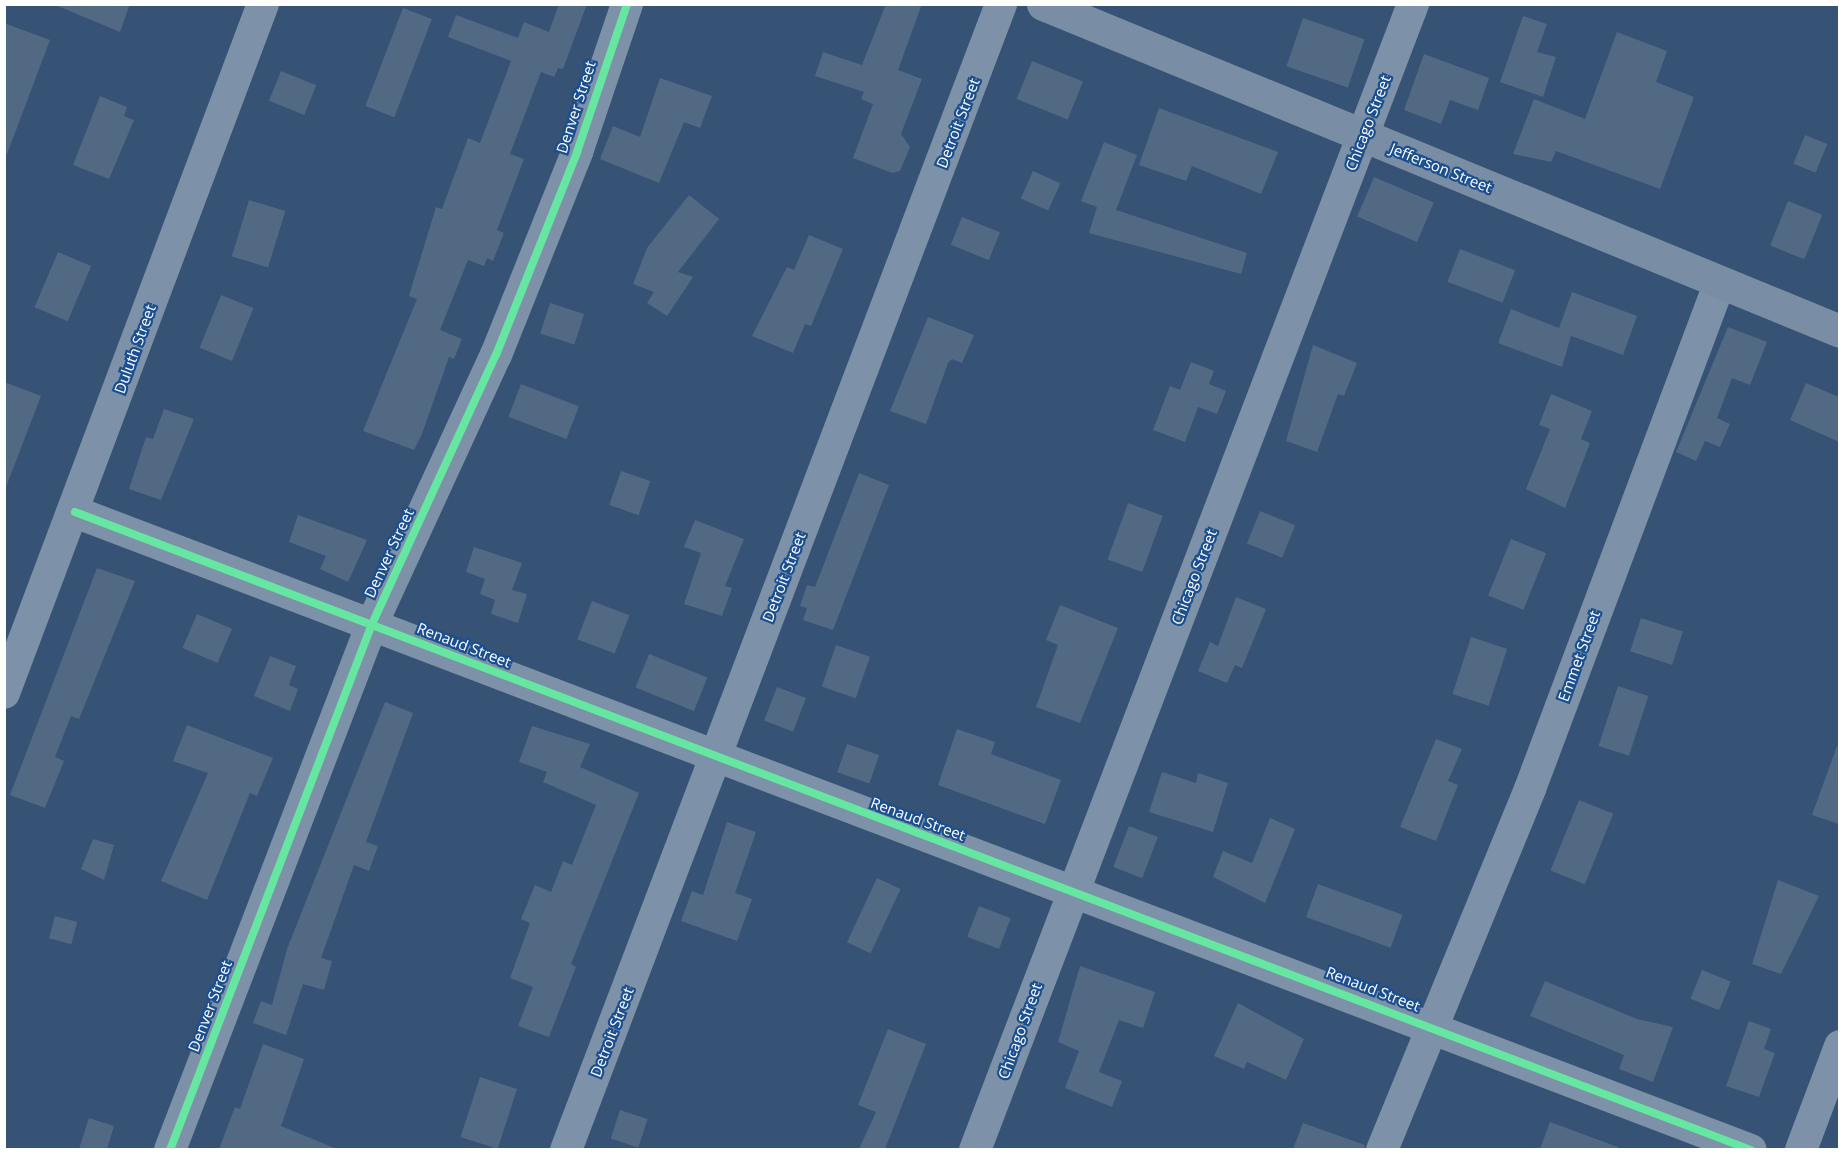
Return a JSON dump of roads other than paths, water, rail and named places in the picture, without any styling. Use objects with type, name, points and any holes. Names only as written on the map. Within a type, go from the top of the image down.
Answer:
[{"type":"street","name":"Duluth Street","points":[[4,693],[75,512],[263,4]]},
{"type":"street","name":"Denver Street","points":[[170,1149],[372,624],[496,355],[577,152],[627,4]]},
{"type":"street","name":"Detroit Street","points":[[566,1149],[1001,4]]},
{"type":"street","name":"Jefferson Street","points":[[1043,4],[1839,331]]},
{"type":"street","name":"Chicago Street","points":[[975,1149],[1413,4]]},
{"type":"street","name":"Emmet Street","points":[[1382,1149],[1530,789],[1720,282]]},
{"type":"street","name":"Renaud Street","points":[[75,512],[715,756],[1073,889],[1751,1149]]},
{"type":"street","points":[[1801,1149],[1839,1046]]}]
